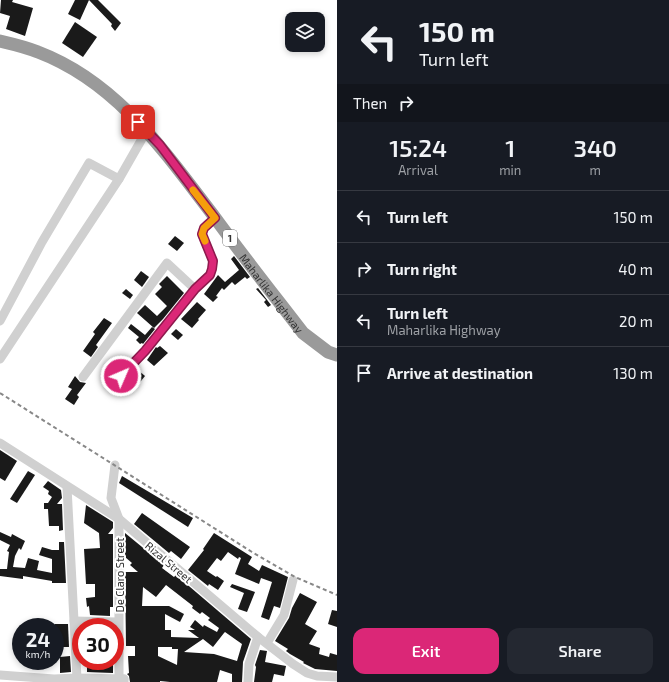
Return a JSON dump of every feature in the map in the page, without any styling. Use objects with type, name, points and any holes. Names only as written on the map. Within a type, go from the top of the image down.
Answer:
[{"type":"highway","name":"Maharlika Highway","points":[[0,41],[38,52],[63,63],[84,75],[123,106],[160,145],[303,333],[328,352],[337,355]]},
{"type":"street","points":[[0,360],[119,179],[147,130]]},
{"type":"street","points":[[0,322],[42,242],[89,163],[119,179]]},
{"type":"street","points":[[121,376],[145,351],[195,289],[210,275],[213,261],[202,234],[204,228],[215,218]]},
{"type":"street","points":[[84,377],[167,263],[195,289]]},
{"type":"street","name":"Rizal Street","points":[[0,443],[119,519],[258,637],[293,664],[307,673],[317,676],[337,677]]},
{"type":"street","name":"De Claro Street","points":[[115,465],[111,498],[119,519],[118,618]]},
{"type":"street","points":[[67,487],[74,618]]},
{"type":"street","points":[[267,643],[284,615],[294,580]]},
{"type":"street","points":[[248,682],[249,664],[258,637]]},
{"type":"street","points":[[77,670],[77,678]]},
{"type":"street","name":"De Claro Street","points":[[120,670],[121,680]]},
{"type":"street","points":[[0,674],[54,679],[77,678],[121,680]]},
{"type":"building","points":[[1,0],[13,0],[12,2],[33,8],[25,36],[6,29],[10,16],[0,13]]},
{"type":"building","points":[[75,0],[89,0],[80,20],[68,14]]},
{"type":"building","points":[[89,0],[98,0],[121,23],[115,31],[111,26],[112,24]]},
{"type":"building","points":[[75,22],[97,37],[83,57],[62,43]]},
{"type":"building","points":[[175,236],[184,243],[177,251],[168,244]]},
{"type":"building","points":[[234,256],[250,277],[247,279],[245,277],[235,285],[232,282],[224,290],[222,288],[216,296],[218,297],[213,302],[204,294],[218,275],[225,282],[239,270],[231,259]]},
{"type":"building","points":[[141,271],[149,277],[142,287],[134,280]]},
{"type":"building","points":[[167,276],[184,293],[154,328],[137,313],[145,305],[157,316],[167,306],[155,294],[162,287],[159,284]]},
{"type":"building","points":[[258,288],[271,305],[268,307],[264,302],[266,300],[256,289]]},
{"type":"building","points":[[126,289],[133,295],[130,299],[122,293]]},
{"type":"building","points":[[197,302],[206,310],[192,328],[181,319]]},
{"type":"building","points":[[104,318],[112,323],[96,345],[98,347],[91,357],[83,351],[95,334],[93,332]]},
{"type":"building","points":[[131,324],[145,335],[152,327],[155,329],[143,344],[140,344],[136,340],[139,337],[128,328]]},
{"type":"building","points":[[176,329],[183,335],[178,340],[171,334]]},
{"type":"building","points":[[160,346],[168,353],[154,366],[147,360],[156,347],[157,348]]},
{"type":"building","points":[[138,370],[145,376],[136,387],[129,381]]},
{"type":"building","points":[[75,376],[80,382],[86,383],[77,395],[79,397],[74,405],[65,399],[72,389],[68,387]]},
{"type":"building","points":[[0,450],[17,461],[5,481],[0,478]]},
{"type":"building","points":[[28,471],[35,475],[17,503],[10,499]]},
{"type":"building","points":[[122,476],[193,518],[188,527],[119,483]]},
{"type":"building","points":[[48,481],[61,490],[62,498],[57,504],[62,504],[63,530],[59,531],[59,526],[49,526],[48,509],[44,509],[44,503],[48,503],[52,497],[48,494],[49,491],[43,487]]},
{"type":"building","points":[[86,505],[113,522],[113,528],[108,534],[113,534],[113,607],[110,607],[110,616],[90,615],[89,606],[87,607],[86,598],[95,597],[95,584],[86,584],[84,549],[100,548],[99,533],[84,523]]},
{"type":"building","points":[[142,513],[190,547],[181,559],[171,551],[169,553],[134,524]]},
{"type":"building","points":[[0,532],[11,537],[12,534],[25,541],[21,550],[19,548],[15,556],[13,567],[25,568],[28,558],[39,561],[37,570],[52,573],[52,559],[39,555],[42,547],[52,550],[59,550],[59,542],[64,542],[66,583],[52,583],[52,581],[23,576],[23,579],[0,576],[0,569],[7,569],[9,552],[7,551],[10,545],[0,540]]},
{"type":"building","points":[[125,533],[164,565],[162,568],[174,577],[176,575],[251,639],[243,662],[242,682],[232,682],[232,674],[220,670],[217,682],[130,682],[127,674],[129,673],[128,656],[135,656],[135,646],[126,646],[125,572],[138,572],[130,565],[132,563],[125,557]],"holes":[[[166,585],[193,606],[192,608],[200,614],[202,612],[210,618],[208,620],[219,628],[217,632],[204,625],[203,627],[195,620],[190,627],[195,630],[188,630],[199,638],[171,637],[171,630],[165,630],[165,614],[180,622],[184,614],[169,606],[142,606],[143,587],[156,597]],[[225,632],[242,644],[237,661],[214,654],[184,652],[203,639],[213,647]],[[158,647],[172,647],[172,649],[178,649],[177,665],[158,656]]]},
{"type":"building","points":[[214,533],[252,557],[248,564],[259,571],[262,565],[288,577],[280,608],[274,606],[269,620],[261,617],[272,582],[261,578],[259,584],[235,574],[241,558],[239,557],[238,559],[228,552],[221,561],[217,558],[207,571],[224,581],[218,590],[209,584],[208,586],[188,570],[204,550],[203,549]]},
{"type":"building","points":[[232,584],[255,592],[247,612],[238,609],[244,593],[230,587]]},
{"type":"building","points":[[300,593],[317,602],[305,624],[317,631],[309,644],[320,648],[319,654],[329,657],[330,653],[337,655],[337,671],[315,669],[290,654],[286,651],[288,649],[275,641],[289,618],[292,608]]},
{"type":"building","points":[[332,610],[337,611],[337,627],[328,624]]},
{"type":"building","points":[[64,624],[68,624],[69,647],[64,647]]},
{"type":"building","points":[[260,650],[267,651],[265,662],[286,666],[284,676],[274,674],[272,682],[254,682],[255,665]]},
{"type":"building","points":[[70,656],[71,672],[60,673],[60,670],[64,670],[64,657]]},
{"type":"building","points":[[87,670],[113,670],[113,673],[87,672]]},
{"type":"railway","points":[[0,393],[252,552],[295,577],[337,595]]},
{"type":"slow traffic","points":[[193,190],[215,218],[204,228],[202,234],[205,241]]},
{"type":"route","points":[[121,376],[145,351],[195,289],[210,275],[213,261],[202,234],[204,228],[215,218],[160,145],[138,122]]}]
